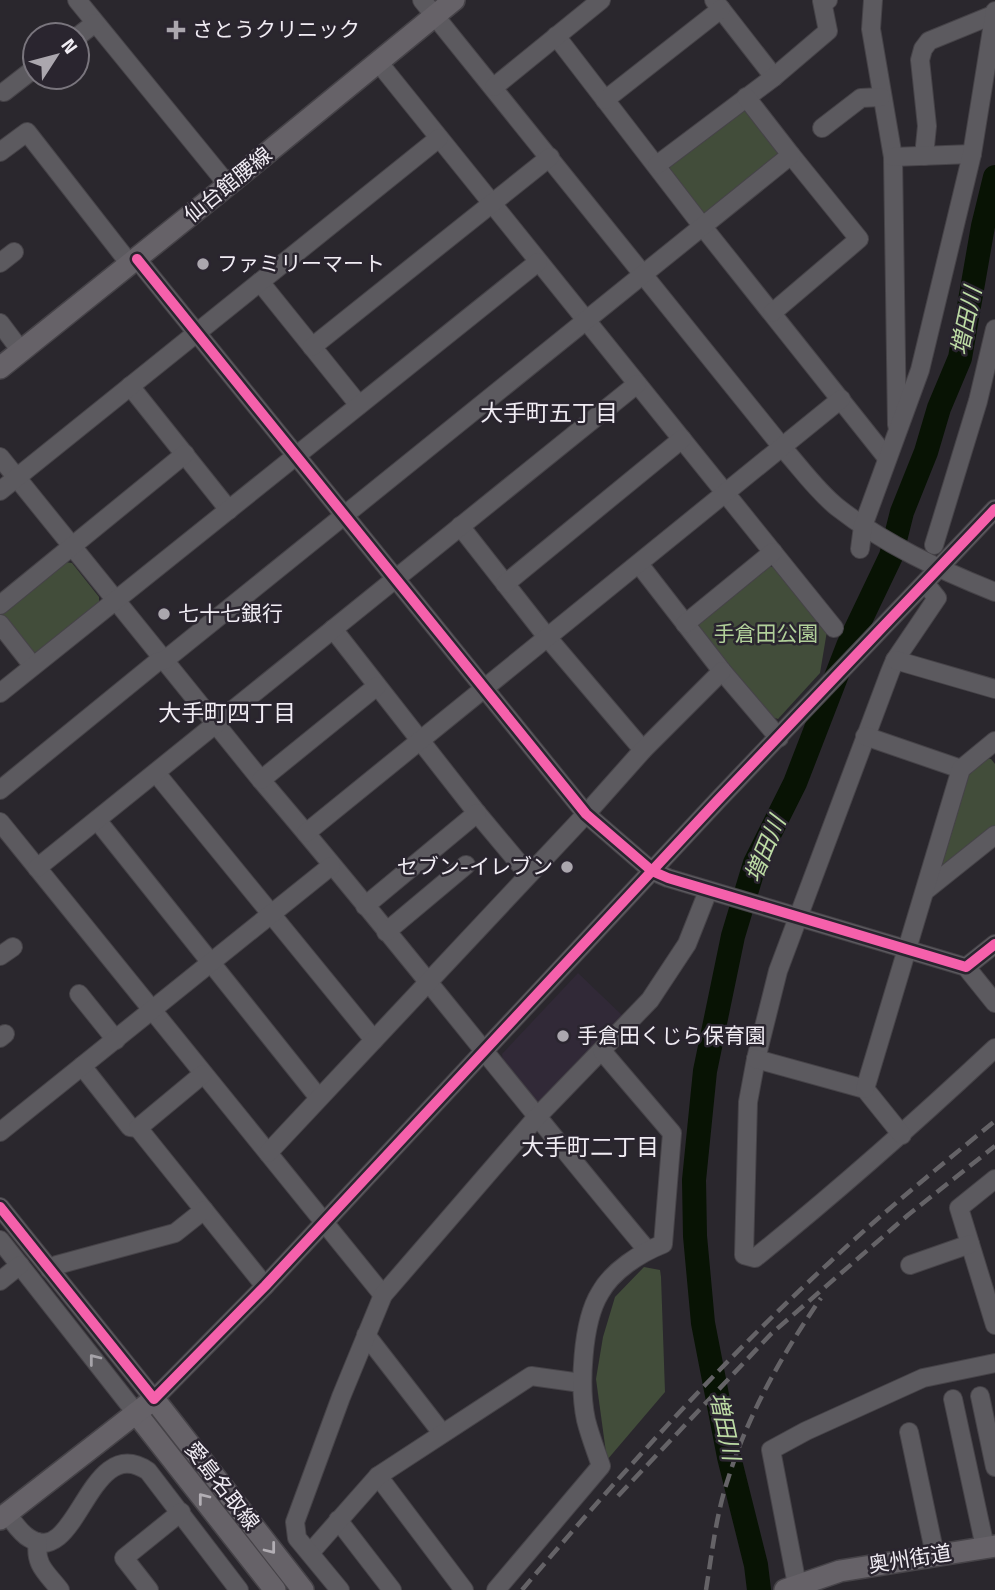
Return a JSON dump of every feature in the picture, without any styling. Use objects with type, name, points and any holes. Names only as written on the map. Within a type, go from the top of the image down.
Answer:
[{"type":"main road","name":"仙台館腰線","points":[[0,368],[379,63],[429,8],[454,0]]},
{"type":"main road","points":[[2,1517],[153,1399]]},
{"type":"main road","name":"愛島名取線","points":[[153,1399],[303,1590]]},
{"type":"main road","name":"愛島名取線","points":[[136,1413],[275,1590]]},
{"type":"main road","name":"奥州街道","points":[[793,1589],[840,1571],[990,1547]]},
{"type":"street","points":[[77,0],[228,186]]},
{"type":"street","points":[[494,87],[601,0]]},
{"type":"street","points":[[657,165],[774,77],[828,31],[823,0]]},
{"type":"street","points":[[873,0],[871,29],[893,157],[897,431]]},
{"type":"street","points":[[606,100],[717,5],[774,77]]},
{"type":"street","points":[[429,8],[821,492],[867,528],[930,564],[995,592]]},
{"type":"street","points":[[860,549],[887,458],[920,370],[972,154],[995,12]]},
{"type":"street","points":[[924,156],[927,126],[920,60],[923,49],[929,41],[995,12]]},
{"type":"street","points":[[91,26],[95,23]]},
{"type":"street","points":[[556,36],[887,458]]},
{"type":"street","points":[[379,63],[834,628]]},
{"type":"street","points":[[4,92],[21,79]]},
{"type":"street","points":[[746,97],[859,240],[772,313]]},
{"type":"street","points":[[822,128],[861,98],[881,97]]},
{"type":"street","points":[[0,152],[27,132],[134,261],[198,332],[586,814],[652,871],[708,891],[966,967],[995,1003]]},
{"type":"street","points":[[0,491],[439,138]]},
{"type":"street","points":[[893,157],[972,154]]},
{"type":"street","points":[[0,790],[157,662],[166,660],[791,155]]},
{"type":"street","points":[[312,347],[550,157]]},
{"type":"street","points":[[0,693],[538,262]]},
{"type":"street","points":[[260,282],[359,405]]},
{"type":"street","points":[[0,323],[21,351]]},
{"type":"street","points":[[934,545],[990,374],[995,329]]},
{"type":"street","points":[[37,868],[637,384]]},
{"type":"street","points":[[130,386],[229,510]]},
{"type":"street","points":[[306,833],[841,400]]},
{"type":"street","points":[[505,584],[682,439]]},
{"type":"street","points":[[0,605],[185,454]]},
{"type":"street","points":[[0,457],[647,1250]]},
{"type":"street","points":[[0,1207],[153,1399],[265,1286],[718,800],[920,588],[930,564],[958,549],[995,509]]},
{"type":"street","points":[[942,520],[958,549]]},
{"type":"street","points":[[460,526],[547,637],[643,750]]},
{"type":"street","points":[[685,624],[773,552]]},
{"type":"street","points":[[639,564],[722,671],[779,738]]},
{"type":"street","points":[[920,588],[937,598],[895,660],[778,971],[748,1102],[744,1255],[755,1258],[902,1135],[995,1048]]},
{"type":"street","points":[[0,624],[33,666]]},
{"type":"street","points":[[333,629],[528,874]]},
{"type":"street","points":[[895,660],[995,689]]},
{"type":"street","points":[[268,1153],[643,750],[722,671]]},
{"type":"street","points":[[261,780],[377,686]]},
{"type":"street","points":[[865,736],[961,769]]},
{"type":"street","points":[[865,1089],[961,769],[993,749]]},
{"type":"street","points":[[156,773],[374,1040]]},
{"type":"street","points":[[365,906],[477,813]]},
{"type":"street","points":[[97,820],[319,1098]]},
{"type":"street","points":[[0,822],[383,1295]]},
{"type":"street","points":[[925,891],[995,835]]},
{"type":"street","points":[[386,932],[466,865]]},
{"type":"street","points":[[0,1132],[331,866]]},
{"type":"street","points":[[340,1590],[297,1538],[295,1522],[383,1295],[537,1118],[650,1000],[687,944],[708,891]]},
{"type":"street","points":[[966,967],[995,944]]},
{"type":"street","points":[[79,994],[116,1040]]},
{"type":"street","points":[[496,1590],[601,1466],[586,1421],[581,1383],[589,1324],[600,1293],[618,1273],[647,1250],[663,1244],[672,1133],[602,1051]]},
{"type":"street","points":[[756,1059],[865,1089],[902,1135]]},
{"type":"street","points":[[82,1066],[130,1126],[138,1128],[265,1286]]},
{"type":"street","points":[[138,1128],[202,1074]]},
{"type":"street","points":[[995,1179],[959,1208],[995,1325]]},
{"type":"street","points":[[50,1270],[57,1265],[175,1233],[204,1210]]},
{"type":"street","points":[[0,1240],[136,1413]]},
{"type":"street","points":[[910,1265],[970,1244]]},
{"type":"street","points":[[0,1281],[20,1265]]},
{"type":"street","points":[[366,1335],[442,1433]]},
{"type":"street","points":[[793,1589],[771,1450],[806,1431],[923,1378],[995,1363]]},
{"type":"street","points":[[310,1553],[378,1476],[531,1376],[581,1383]]},
{"type":"street","points":[[980,1395],[995,1467]]},
{"type":"street","points":[[953,1399],[990,1547]]},
{"type":"street","points":[[909,1432],[935,1555]]},
{"type":"street","points":[[2,1517],[38,1542],[52,1540],[63,1534],[107,1472],[126,1462],[141,1466],[181,1512],[239,1590]]},
{"type":"street","points":[[378,1476],[464,1590]]},
{"type":"street","points":[[149,1590],[124,1558],[181,1512]]},
{"type":"street","points":[[338,1520],[391,1590]]},
{"type":"street","points":[[38,1542],[35,1555],[60,1590]]},
{"type":"shaded area","name":"手倉田くじら保育園","points":[[578,973],[625,1018],[541,1105],[536,1104],[503,1062],[502,1054]]},
{"type":"green space","points":[[741,108],[748,109],[782,154],[709,214],[700,213],[670,173],[670,163]]},
{"type":"green space","points":[[64,562],[72,563],[99,597],[99,607],[37,657],[1,618],[1,611]]},
{"type":"green space","name":"手倉田公園","points":[[767,566],[778,568],[827,631],[820,673],[778,719],[772,717],[699,633],[698,620]]},
{"type":"green space","points":[[984,758],[991,759],[995,764],[995,829],[947,868],[940,864],[965,773]]},
{"type":"green space","points":[[644,1267],[660,1270],[665,1392],[607,1460],[596,1379],[603,1337],[615,1297]]},
{"type":"waterway","name":"増田川","points":[[759,1590],[756,1565],[729,1457],[703,1323],[695,1236],[694,1180],[705,1071],[733,936],[755,863],[795,783],[848,646],[891,556],[902,512],[960,358],[983,226],[995,177]]},
{"type":"railway","points":[[522,1590],[633,1463],[750,1339],[870,1225],[995,1121]]},
{"type":"railway","points":[[618,1496],[771,1334],[908,1215],[995,1146]]},
{"type":"railway","points":[[706,1590],[720,1506],[736,1455],[768,1385],[821,1298]]},
{"type":"cycle path","points":[[137,259],[586,814],[652,871],[966,967],[995,944]]},
{"type":"cycle path","points":[[0,1207],[154,1399],[265,1286],[718,800],[995,509]]},
{"type":"place","name":"さとうクリニック","points":[[176,30]]},
{"type":"place","name":"ファミリーマート","points":[[203,264]]},
{"type":"place","name":"七十七銀行","points":[[164,614]]},
{"type":"place","name":"セブン-イレブン","points":[[567,867]]},
{"type":"place","name":"手倉田くじら保育園","points":[[563,1036]]},
{"type":"district","name":"大手町五丁目","points":[[549,413]]},
{"type":"district","name":"大手町四丁目","points":[[227,713]]},
{"type":"district","name":"大手町二丁目","points":[[590,1147]]}]
